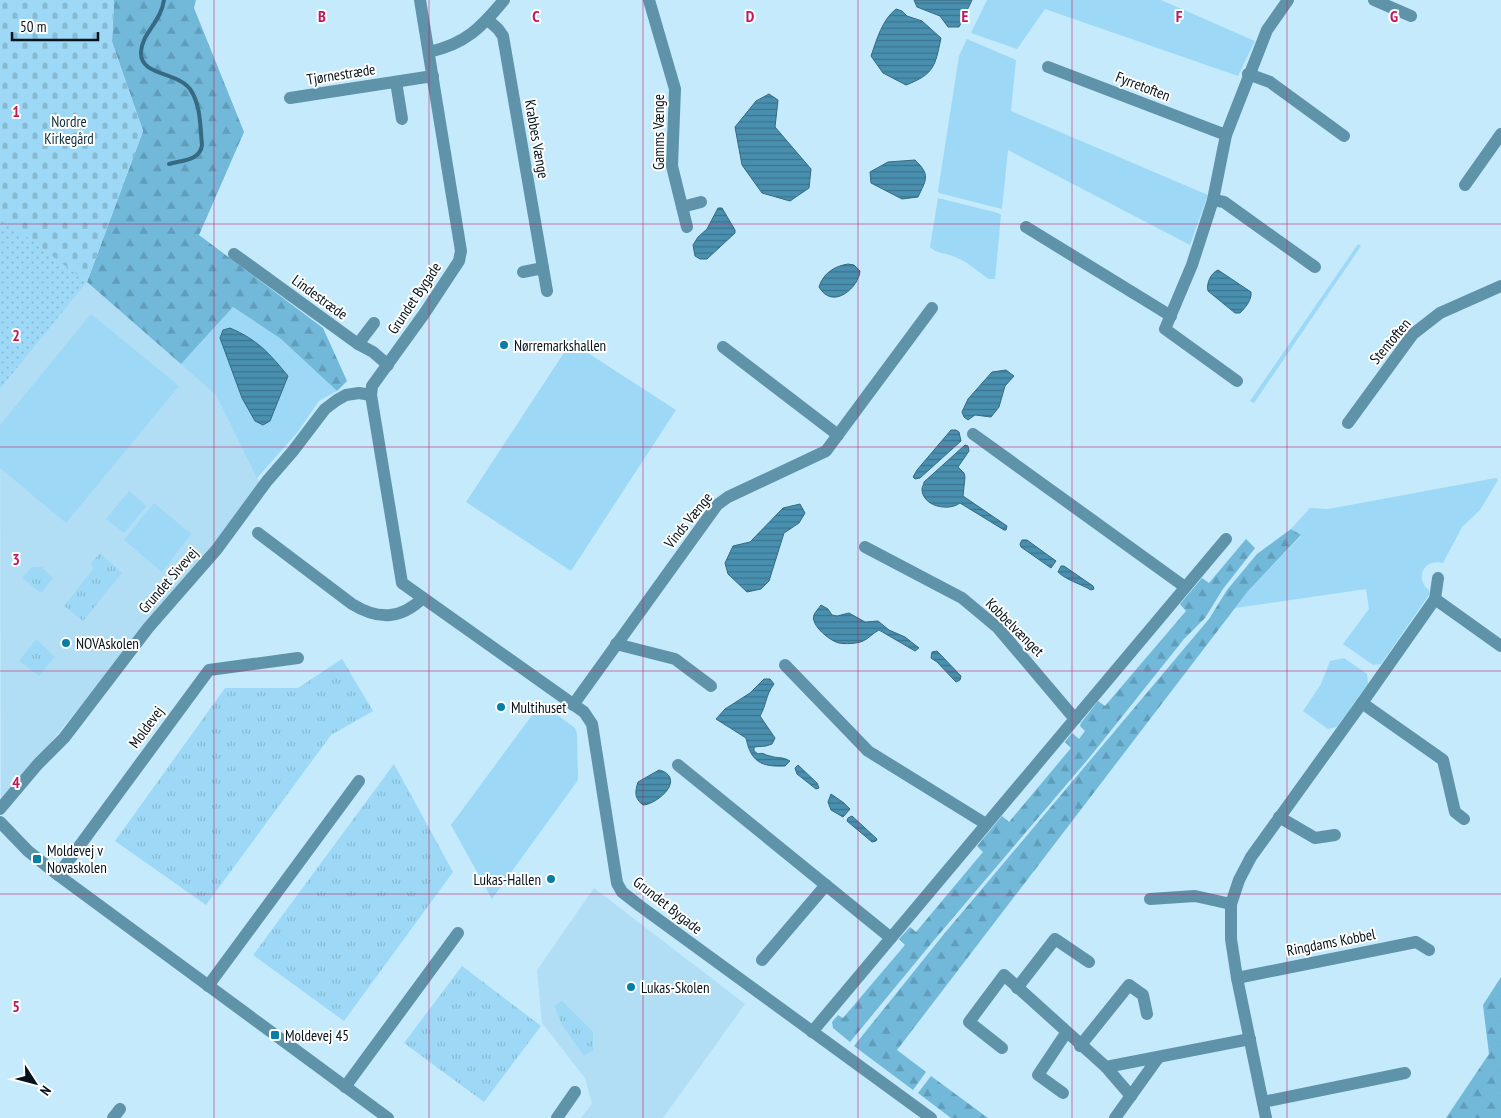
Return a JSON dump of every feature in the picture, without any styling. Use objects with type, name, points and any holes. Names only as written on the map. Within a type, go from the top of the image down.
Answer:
[{"type":"street","name":"Grundet Bygade","points":[[420,0],[461,251],[459,261],[372,386],[371,394],[402,583],[584,712],[592,724],[617,883],[622,892],[930,1118]]},
{"type":"street","points":[[429,52],[457,44],[469,36],[488,20],[504,0]]},
{"type":"street","name":"Gamms Vænge","points":[[649,0],[675,89],[672,166],[687,227]]},
{"type":"street","points":[[1237,381],[1165,330],[1192,265],[1213,200],[1226,135],[1248,74],[1267,30],[1288,0]]},
{"type":"street","points":[[1374,0],[1411,16]]},
{"type":"street","name":"Krabbes Vænge","points":[[488,20],[498,29],[502,36],[547,291]]},
{"type":"street","name":"Fyrretoften","points":[[1048,67],[1226,135]]},
{"type":"street","points":[[1248,74],[1270,82],[1344,136]]},
{"type":"street","name":"Tjørnestræde","points":[[290,98],[433,76]]},
{"type":"street","name":"Tjørnestræde","points":[[396,82],[402,119]]},
{"type":"street","points":[[1465,185],[1501,134]]},
{"type":"street","points":[[1213,200],[1224,202],[1315,267]]},
{"type":"street","points":[[682,207],[701,202]]},
{"type":"street","points":[[1026,227],[1171,316]]},
{"type":"street","name":"Lindestræde","points":[[234,254],[358,344],[373,352],[388,365]]},
{"type":"street","points":[[523,272],[543,268]]},
{"type":"street","name":"Stentoften","points":[[1348,424],[1413,334],[1440,313],[1501,286]]},
{"type":"street","name":"Vinds Vænge","points":[[573,704],[717,505],[728,497],[826,452],[932,308]]},
{"type":"street","name":"Grundet Bygade","points":[[358,344],[374,323]]},
{"type":"street","points":[[723,347],[838,435]]},
{"type":"street","name":"Grundet Sivevej","points":[[0,809],[38,764],[64,738],[148,628],[217,549],[267,481],[293,451],[325,408],[346,395],[371,394]]},
{"type":"street","points":[[973,434],[1185,587]]},
{"type":"street","points":[[258,533],[365,612],[378,615],[392,615],[405,611],[423,598]]},
{"type":"street","points":[[812,1032],[1226,539]]},
{"type":"street","name":"Kobbelvænget","points":[[865,546],[962,598],[971,605],[998,628],[1075,719]]},
{"type":"street","points":[[1266,1118],[1237,978],[1231,939],[1231,904],[1239,880],[1251,857],[1435,599],[1438,578]]},
{"type":"street","points":[[1435,599],[1501,646]]},
{"type":"street","points":[[616,644],[675,659],[711,686]]},
{"type":"street","name":"Moldevej","points":[[58,875],[209,670],[298,658]]},
{"type":"street","points":[[785,665],[868,751],[986,824]]},
{"type":"street","points":[[1362,703],[1443,760],[1455,812],[1464,819]]},
{"type":"street","points":[[678,765],[891,938]]},
{"type":"street","points":[[208,986],[359,781]]},
{"type":"street","points":[[1279,817],[1315,838],[1335,835]]},
{"type":"street","points":[[0,822],[24,846],[58,875],[388,1118]]},
{"type":"street","points":[[762,960],[826,885]]},
{"type":"street","points":[[1150,899],[1194,896],[1231,904]]},
{"type":"street","points":[[345,1087],[458,933]]},
{"type":"street","points":[[1017,988],[1055,939],[1089,962]]},
{"type":"street","name":"Ringdams Kobbel","points":[[1237,978],[1416,942],[1429,950]]},
{"type":"street","points":[[1002,1048],[969,1022],[1004,975],[1080,1046],[1106,1067],[1131,1096]]},
{"type":"street","points":[[1080,1046],[1129,985],[1143,995],[1147,1014]]},
{"type":"street","points":[[1063,1093],[1038,1075],[1066,1033]]},
{"type":"street","points":[[1106,1067],[1250,1039]]},
{"type":"street","points":[[1116,1118],[1158,1058]]},
{"type":"street","points":[[1263,1102],[1405,1073]]},
{"type":"street","points":[[557,1118],[575,1092]]},
{"type":"shaded area","points":[[914,0],[972,0],[959,27],[948,27],[940,16],[917,7]]},
{"type":"shaded area","points":[[896,9],[902,11],[907,16],[922,21],[941,38],[932,68],[922,77],[906,85],[883,73],[871,56],[884,24]]},
{"type":"shaded area","points":[[769,94],[778,100],[775,127],[811,169],[809,188],[790,201],[762,193],[742,165],[735,127],[756,101]]},
{"type":"shaded area","points":[[915,160],[925,174],[925,182],[918,197],[902,199],[871,183],[870,172],[888,162]]},
{"type":"shaded area","points":[[718,208],[722,208],[735,233],[707,259],[700,259],[695,256],[693,245],[698,237],[707,229]]},
{"type":"shaded area","points":[[848,264],[854,265],[860,271],[855,284],[838,297],[831,297],[825,294],[819,287],[823,278],[834,268]]},
{"type":"shaded area","points":[[1218,270],[1251,292],[1249,301],[1240,313],[1235,313],[1208,291],[1210,279],[1213,273]]},
{"type":"shaded area","name":"NOVAskolen","points":[[87,282],[216,394],[261,485],[1,803],[0,389]]},
{"type":"shaded area","points":[[230,328],[256,342],[288,376],[270,421],[263,425],[255,421],[242,398],[220,338],[223,330]]},
{"type":"shaded area","points":[[1006,370],[1014,376],[1005,386],[999,407],[991,417],[975,415],[968,420],[964,417],[962,412],[968,399],[992,372]]},
{"type":"shaded area","points":[[951,430],[959,432],[961,441],[920,478],[915,479],[913,477],[917,470]]},
{"type":"shaded area","points":[[965,445],[968,446],[969,451],[958,467],[965,477],[963,496],[1007,526],[1006,530],[960,503],[949,507],[936,506],[926,500],[923,495],[924,482]]},
{"type":"shaded area","points":[[800,504],[805,513],[799,523],[784,533],[769,581],[761,589],[747,592],[728,574],[725,563],[733,546],[750,542],[783,508]]},
{"type":"shaded area","points":[[1022,540],[1027,540],[1056,561],[1051,568],[1021,547]]},
{"type":"shaded area","points":[[1061,566],[1064,566],[1093,586],[1094,589],[1091,590],[1061,575],[1058,572]]},
{"type":"shaded area","points":[[821,605],[828,609],[832,615],[837,616],[849,613],[865,622],[878,621],[919,648],[915,651],[879,630],[860,642],[847,644],[835,642],[826,636],[815,623],[814,615]]},
{"type":"shaded area","points":[[937,651],[961,676],[960,680],[956,682],[931,658],[932,652]]},
{"type":"shaded area","points":[[764,679],[770,679],[774,684],[760,716],[775,738],[772,744],[754,747],[754,751],[758,754],[763,753],[790,761],[785,766],[763,764],[758,761],[751,753],[746,738],[716,719],[725,709],[750,693]]},
{"type":"shaded area","points":[[798,765],[817,783],[819,788],[816,789],[797,774],[795,768]]},
{"type":"shaded area","points":[[659,770],[669,776],[670,786],[658,799],[643,805],[636,795],[638,782]]},
{"type":"shaded area","points":[[831,794],[850,809],[843,817],[831,810],[828,802]]},
{"type":"shaded area","points":[[852,816],[877,839],[876,841],[872,842],[847,821]]},
{"type":"shaded area","name":"Lukas-Skolen","points":[[594,888],[745,1004],[663,1118],[581,1118],[592,1104],[585,1078],[542,1023],[537,970]]},
{"type":"green space","name":"Nordre Kirkegård","points":[[0,0],[114,0],[112,42],[143,131],[87,282],[0,219]]},
{"type":"green space","points":[[114,0],[196,0],[194,8],[244,132],[199,235],[323,328],[347,381],[337,391],[281,339],[233,307],[181,364],[87,282],[143,131],[112,42]]},
{"type":"green space","points":[[987,0],[1161,0],[1255,41],[1238,76],[1045,9],[1017,49],[971,33]]},
{"type":"green space","points":[[967,39],[1016,60],[1011,111],[1208,195],[1190,245],[1008,150],[1002,209],[939,193],[959,56]]},
{"type":"green space","points":[[938,198],[1001,215],[995,279],[989,279],[960,259],[930,247]]},
{"type":"green space","points":[[0,217],[87,282],[0,389]]},
{"type":"green space","points":[[1358,244],[1361,246],[1254,403],[1250,401]]},
{"type":"green space","points":[[233,307],[281,339],[337,391],[319,401],[297,433],[257,478],[216,395],[181,364]]},
{"type":"green space","points":[[91,314],[179,386],[66,523],[0,468],[0,425]]},
{"type":"green space","points":[[571,342],[676,410],[571,571],[466,502]]},
{"type":"green space","points":[[1496,478],[1498,480],[1480,510],[1462,527],[1443,563],[1431,563],[1423,570],[1422,580],[1429,590],[1429,595],[1381,664],[1373,665],[1343,644],[1369,609],[1366,589],[1235,608],[1248,591],[1301,536],[1291,529],[1310,508],[1328,509]]},
{"type":"green space","points":[[129,491],[147,506],[124,533],[106,519]]},
{"type":"green space","points":[[154,503],[191,534],[162,572],[124,540]]},
{"type":"green space","points":[[1291,529],[1301,535],[1248,591],[897,1050],[926,1072],[913,1090],[854,1046],[944,934],[1209,619],[1227,590],[1257,554]]},
{"type":"green space","points":[[1246,539],[1255,548],[1223,589],[1205,618],[1184,639],[1089,758],[850,1042],[833,1028],[832,1022],[838,1015],[843,1018],[905,945],[899,939],[910,927],[916,932],[983,852],[977,846],[1002,816],[1009,822],[1071,748],[1065,742],[1072,733],[1079,739],[1085,731],[1080,726],[1081,723],[1098,701],[1105,706],[1186,611],[1180,604],[1202,578],[1209,583]]},
{"type":"green space","points":[[100,553],[122,573],[83,621],[64,606],[93,569],[91,563]]},
{"type":"green space","points":[[32,567],[42,567],[53,578],[41,593],[22,578]]},
{"type":"green space","points":[[36,639],[55,657],[39,676],[19,661]]},
{"type":"green space","points":[[1344,658],[1367,674],[1368,684],[1337,727],[1328,729],[1303,711],[1321,684],[1330,661]]},
{"type":"green space","points":[[342,659],[373,711],[331,735],[206,905],[115,841],[225,688],[298,688]]},
{"type":"green space","points":[[541,703],[575,728],[577,734],[578,780],[492,899],[451,825]]},
{"type":"green space","points":[[394,764],[453,872],[344,1021],[253,955]]},
{"type":"green space","points":[[462,966],[541,1026],[484,1102],[404,1043]]},
{"type":"green space","points":[[1501,977],[1501,1118],[1446,1118],[1489,1054],[1483,1005]]},
{"type":"green space","points":[[562,1001],[593,1032],[593,1050],[584,1056],[562,1025],[554,1006]]},
{"type":"green space","points":[[931,1076],[988,1118],[951,1118],[918,1093]]},
{"type":"waterway","points":[[164,0],[159,15],[142,45],[142,60],[152,70],[176,79],[190,89],[198,109],[202,145],[201,150],[194,157],[169,164]]},
{"type":"place","name":"Nørremarkshallen","points":[[504,345]]},
{"type":"place","name":"NOVAskolen","points":[[66,643]]},
{"type":"place","name":"Multihuset","points":[[501,707]]},
{"type":"place","name":"Moldevej v Novaskolen","points":[[37,859]]},
{"type":"place","name":"Lukas-Hallen","points":[[551,879]]},
{"type":"place","name":"Lukas-Skolen","points":[[631,987]]},
{"type":"place","name":"Moldevej 45","points":[[275,1035]]}]
